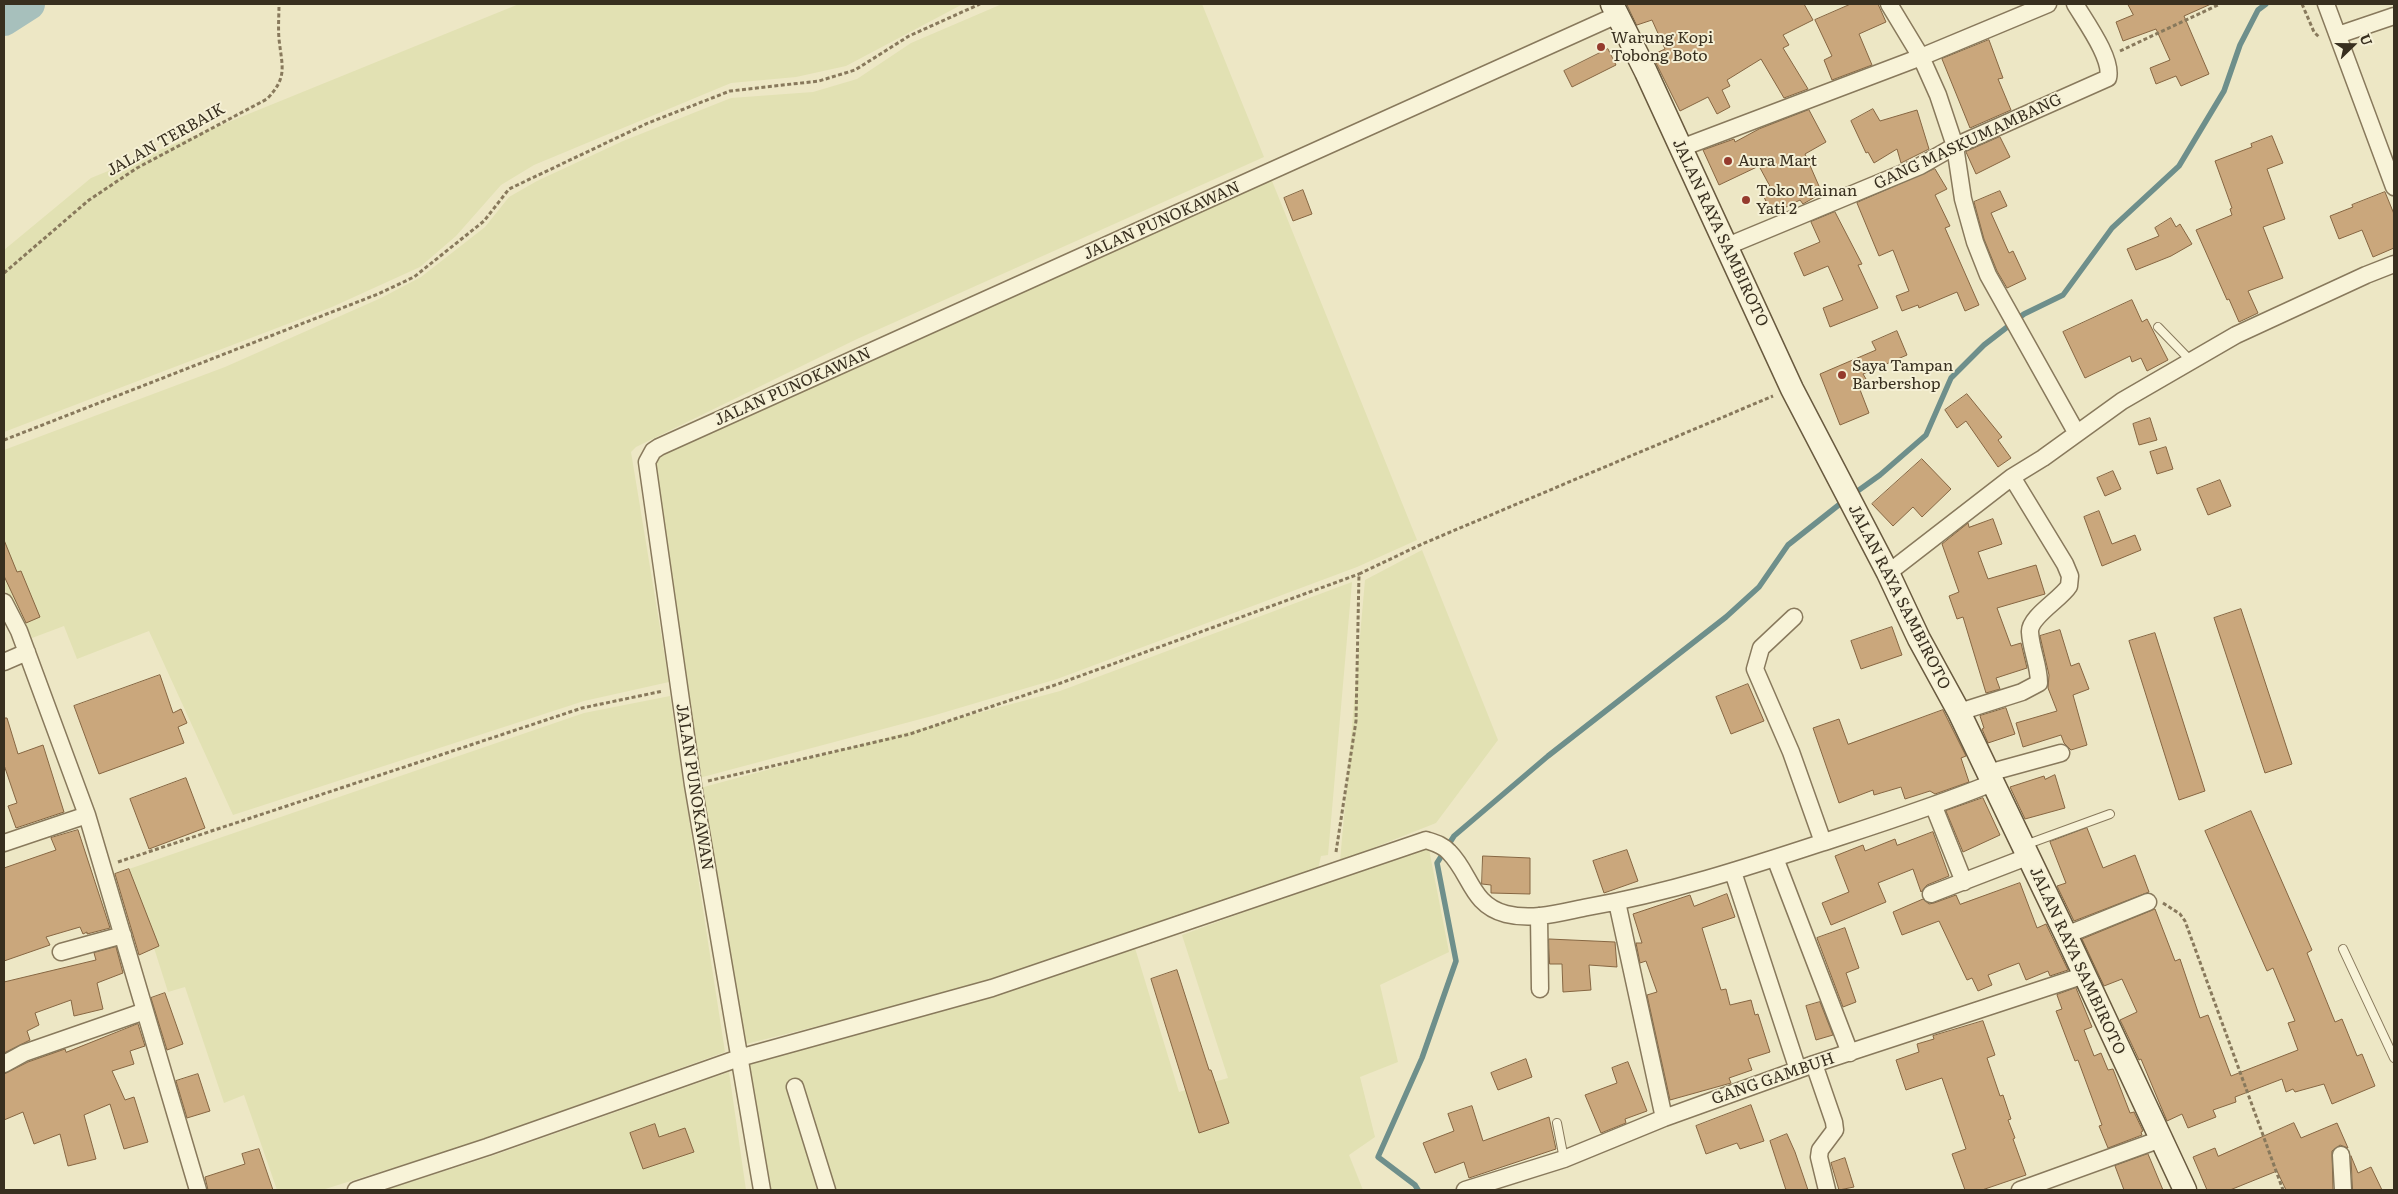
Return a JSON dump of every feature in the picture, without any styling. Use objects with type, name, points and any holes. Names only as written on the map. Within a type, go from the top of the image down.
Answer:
[{"type":"street","points":[[1889,4],[1921,56],[1938,95],[1955,146],[1963,199],[1975,242],[2004,306],[2076,432]]},
{"type":"street","points":[[1682,148],[1921,56],[2048,4]]},
{"type":"street","points":[[2076,4],[2106,58]]},
{"type":"street","points":[[2326,4],[2394,187]]},
{"type":"street","name":"JALAN RAYA SAMBIROTO","points":[[1615,10],[1682,148],[1725,247],[1792,388],[1888,573],[1919,639],[1959,712],[2185,1190]]},
{"type":"street","name":"JALAN PUNOKAWAN","points":[[762,1190],[692,785],[646,462],[653,451],[1615,10]]},
{"type":"street","points":[[2338,35],[2394,16]]},
{"type":"street","name":"GANG MASKUMAMBANG","points":[[1725,247],[1920,166],[1955,146],[2108,78],[2106,58]]},
{"type":"street","points":[[1888,573],[2012,477],[2043,458],[2076,432],[2122,401],[2236,335],[2366,274],[2394,264]]},
{"type":"street","points":[[1959,712],[2022,692],[2039,683],[2039,669],[2029,632],[2031,623],[2070,586],[2070,576],[2065,564],[2012,477]]},
{"type":"street","points":[[4,602],[20,631],[87,815],[198,1190]]},
{"type":"street","points":[[1794,618],[1761,648],[1755,669],[1792,752],[1823,842]]},
{"type":"street","points":[[4,662],[27,652]]},
{"type":"street","points":[[356,1190],[487,1147],[739,1058],[992,988],[1426,840],[1445,849],[1475,894],[1489,907],[1507,914],[1539,916],[1617,902],[1733,872],[1934,807],[1990,778],[2060,753]]},
{"type":"street","points":[[1934,807],[1964,882]]},
{"type":"street","points":[[4,843],[87,815]]},
{"type":"street","points":[[1931,894],[1964,882],[2025,852]]},
{"type":"street","points":[[1775,858],[1850,1053]]},
{"type":"street","points":[[1733,872],[1798,1070]]},
{"type":"street","points":[[1617,902],[1664,1118]]},
{"type":"street","points":[[2066,935],[2148,902]]},
{"type":"street","points":[[1539,916],[1540,989]]},
{"type":"street","points":[[61,952],[123,935]]},
{"type":"street","name":"GANG GAMBUH","points":[[1463,1190],[1564,1160],[1664,1118],[1814,1064],[2085,975]]},
{"type":"street","points":[[4,1064],[24,1053],[145,1011]]},
{"type":"street","points":[[1814,1064],[1835,1130],[1820,1150],[1818,1157],[1827,1190]]},
{"type":"street","points":[[795,1087],[827,1190]]},
{"type":"street","points":[[2020,1190],[2160,1140]]},
{"type":"street","points":[[2340,1155],[2343,1190]]},
{"type":"lane","points":[[2158,327],[2191,361]]},
{"type":"lane","points":[[2025,852],[2110,814]]},
{"type":"lane","points":[[2343,949],[2394,1058]]},
{"type":"lane","points":[[1557,1123],[1564,1160]]},
{"type":"path","name":"JALAN TERBAIK","points":[[4,273],[89,200],[136,168],[267,99],[279,87],[284,67],[279,39],[279,4]]},
{"type":"path","points":[[4,440],[369,298],[414,277],[484,221],[509,189],[648,123],[730,91],[819,81],[855,70],[909,36],[980,4]]},
{"type":"path","points":[[2106,58],[2220,4]]},
{"type":"path","points":[[692,785],[910,734],[1058,684],[1359,574],[1431,540],[1792,388]]},
{"type":"path","points":[[1334,870],[1356,720],[1359,574]]},
{"type":"path","points":[[103,867],[582,708],[678,688]]},
{"type":"path","points":[[2148,902],[2160,901],[2180,914],[2185,922],[2283,1190]]},
{"type":"green space","points":[[519,4],[963,4],[846,66],[796,77],[731,83],[534,165],[501,185],[456,236],[420,267],[332,307],[4,432],[4,250],[91,178]]},
{"type":"green space","points":[[1002,4],[1202,4],[1264,157],[857,339],[636,447],[631,452],[669,682],[584,701],[233,815],[149,631],[77,659],[64,626],[32,638],[4,588],[4,450],[225,367],[381,298],[421,277],[485,227],[509,197],[537,181],[623,141],[731,98],[813,92],[857,79],[911,43]]},
{"type":"green space","points":[[1270,176],[1417,540],[1357,567],[1057,679],[932,716],[699,778],[650,460]]},
{"type":"green space","points":[[1422,550],[1498,740],[1436,823],[1340,861],[1365,580]]},
{"type":"green space","points":[[1352,582],[1328,855],[1321,856],[1318,869],[990,983],[742,1045],[700,788],[1060,691]]},
{"type":"green space","points":[[670,696],[725,1052],[482,1140],[322,1190],[277,1190],[244,1095],[224,1103],[185,987],[168,992],[129,869],[584,713]]},
{"type":"green space","points":[[1428,844],[1449,952],[1380,985],[1398,1062],[1360,1077],[1375,1137],[1349,1155],[1363,1190],[764,1190],[743,1065],[993,995],[1135,948],[1179,1092],[1228,1078],[1182,935]]},
{"type":"green space","points":[[729,1072],[746,1190],[385,1190],[489,1157]]},
{"type":"building","points":[[1627,4],[1804,4],[1813,20],[1783,35],[1789,45],[1783,48],[1808,89],[1784,98],[1761,59],[1727,80],[1730,86],[1722,90],[1730,107],[1717,114],[1708,97],[1680,111],[1652,55],[1665,49],[1652,20],[1637,25]]},
{"type":"building","points":[[1851,4],[1878,4],[1886,22],[1859,34],[1872,65],[1832,80],[1824,60],[1832,56],[1815,20]]},
{"type":"building","points":[[2128,4],[2211,4],[2184,16],[2209,74],[2181,86],[2176,76],[2156,84],[2150,68],[2170,60],[2156,29],[2123,41],[2116,22],[2133,15]]},
{"type":"building","points":[[1989,40],[2003,78],[1998,79],[2011,110],[1970,128],[1942,59]]},
{"type":"building","points":[[1608,49],[1616,65],[1572,87],[1564,71]]},
{"type":"building","points":[[1873,109],[1880,121],[1917,110],[1929,149],[1901,163],[1897,149],[1874,163],[1868,152],[1866,153],[1851,121]]},
{"type":"building","points":[[1809,110],[1826,142],[1805,154],[1822,193],[1803,204],[1800,200],[1772,214],[1764,197],[1773,192],[1759,166],[1719,185],[1703,150],[1734,139],[1735,142],[1759,129]]},
{"type":"building","points":[[2272,136],[2283,163],[2267,169],[2285,219],[2263,227],[2283,278],[2248,291],[2258,313],[2239,322],[2229,299],[2227,300],[2196,230],[2232,215],[2230,209],[2232,208],[2215,161],[2252,147],[2251,144]]},
{"type":"building","points":[[2000,137],[2010,157],[1976,174],[1966,152]]},
{"type":"building","points":[[1935,169],[1947,189],[1935,195],[1950,226],[1945,228],[1979,305],[1965,311],[1957,292],[1919,308],[1918,305],[1902,311],[1896,296],[1909,291],[1893,250],[1879,256],[1857,203]]},
{"type":"building","points":[[1303,190],[1312,214],[1293,221],[1284,198]]},
{"type":"building","points":[[2000,191],[2007,206],[1991,213],[2009,253],[2013,251],[2026,279],[2007,288],[1997,271],[1984,239],[1974,202]]},
{"type":"building","points":[[2385,192],[2394,214],[2394,248],[2373,257],[2362,230],[2339,239],[2330,216]]},
{"type":"building","points":[[1835,212],[1862,264],[1858,265],[1878,308],[1830,327],[1823,308],[1843,300],[1828,266],[1804,276],[1794,253],[1820,242],[1811,222]]},
{"type":"building","points":[[2171,218],[2176,227],[2180,224],[2192,244],[2171,256],[2136,270],[2127,249],[2159,236],[2155,228]]},
{"type":"building","points":[[2132,300],[2142,322],[2147,319],[2168,360],[2147,371],[2141,358],[2132,362],[2130,356],[2085,378],[2063,332]]},
{"type":"building","points":[[1897,331],[1907,355],[1863,374],[1866,379],[1857,382],[1869,413],[1840,425],[1820,374],[1876,350],[1872,342]]},
{"type":"building","points":[[1967,394],[2002,437],[1998,440],[2011,458],[1998,467],[1966,421],[1957,428],[1945,410]]},
{"type":"building","points":[[2150,418],[2157,440],[2139,445],[2133,424]]},
{"type":"building","points":[[2166,447],[2173,469],[2157,474],[2150,452]]},
{"type":"building","points":[[1922,459],[1951,489],[1922,517],[1913,507],[1893,526],[1872,504]]},
{"type":"building","points":[[2113,471],[2121,489],[2105,496],[2097,478]]},
{"type":"building","points":[[2220,480],[2231,506],[2208,515],[2197,489]]},
{"type":"building","points":[[2099,511],[2112,544],[2135,535],[2141,550],[2102,566],[2084,517]]},
{"type":"building","points":[[1993,519],[2002,544],[1978,552],[1988,579],[2036,565],[2045,594],[1997,608],[2011,646],[2021,643],[2027,668],[1996,678],[2000,689],[1986,693],[1963,617],[1957,619],[1949,596],[1959,592],[1942,544],[1968,523],[1969,527]]},
{"type":"building","points":[[4,540],[17,572],[21,571],[40,617],[26,623],[4,576]]},
{"type":"building","points":[[2241,609],[2292,764],[2265,773],[2214,618]]},
{"type":"building","points":[[1892,627],[1902,655],[1861,669],[1851,641]]},
{"type":"building","points":[[2060,630],[2071,666],[2079,663],[2089,689],[2073,695],[2087,745],[2071,750],[2064,743],[2061,735],[2023,747],[2016,723],[2057,711],[2048,688],[2049,675],[2040,636]]},
{"type":"building","points":[[2155,633],[2205,791],[2179,800],[2129,641]]},
{"type":"building","points":[[160,675],[173,713],[181,709],[187,723],[178,727],[184,743],[99,774],[74,706]]},
{"type":"building","points":[[1748,684],[1764,721],[1731,734],[1716,697]]},
{"type":"building","points":[[2006,708],[2015,734],[1988,743],[1982,729],[1984,728],[1980,716]]},
{"type":"building","points":[[1943,710],[1966,756],[1961,758],[1969,782],[1935,794],[1930,791],[1905,799],[1901,787],[1874,795],[1873,790],[1839,803],[1813,728],[1839,719],[1848,744]]},
{"type":"building","points":[[4,718],[7,718],[18,754],[43,745],[64,812],[16,828],[8,806],[17,803],[4,765]]},
{"type":"building","points":[[2055,775],[2065,808],[2025,819],[2010,787],[2044,776],[2045,779]]},
{"type":"building","points":[[186,778],[205,828],[149,849],[130,799]]},
{"type":"building","points":[[1983,798],[2000,835],[1963,852],[1946,811]]},
{"type":"building","points":[[2251,811],[2312,950],[2307,953],[2335,1022],[2342,1019],[2357,1056],[2362,1054],[2375,1086],[2332,1104],[2324,1084],[2295,1092],[2293,1089],[2286,1092],[2282,1079],[2235,1097],[2236,1102],[2213,1110],[2216,1117],[2188,1128],[2182,1114],[2167,1121],[2141,1059],[2139,1060],[2120,1020],[2137,1012],[2122,979],[2104,986],[2082,939],[2155,909],[2175,961],[2180,959],[2200,1018],[2208,1015],[2231,1076],[2298,1050],[2288,1023],[2295,1021],[2273,968],[2267,971],[2205,831]]},
{"type":"building","points":[[2087,828],[2103,868],[2135,855],[2149,892],[2074,921],[2057,886],[2066,883],[2050,842]]},
{"type":"building","points":[[78,830],[110,928],[83,934],[80,927],[46,937],[50,945],[4,961],[4,868],[56,850],[51,838]]},
{"type":"building","points":[[1933,832],[1949,876],[1927,885],[1921,892],[1913,869],[1878,883],[1886,902],[1831,925],[1822,903],[1849,892],[1835,856],[1863,845],[1865,851],[1895,839],[1897,845]]},
{"type":"building","points":[[1627,850],[1638,881],[1604,893],[1593,861]]},
{"type":"building","points":[[1483,856],[1530,858],[1530,894],[1491,893],[1491,885],[1482,884]]},
{"type":"building","points":[[129,869],[159,946],[139,955],[115,874]]},
{"type":"building","points":[[2020,883],[2037,928],[2046,924],[2068,970],[2050,976],[2048,971],[2026,980],[2019,963],[1988,975],[1992,985],[1978,991],[1972,978],[1967,980],[1939,921],[1902,935],[1893,912],[1923,899],[1929,904],[1956,895],[1960,904]]},
{"type":"building","points":[[1727,894],[1735,917],[1702,928],[1721,990],[1726,989],[1730,1005],[1751,1000],[1755,1015],[1758,1014],[1770,1052],[1748,1059],[1752,1070],[1729,1078],[1731,1083],[1670,1100],[1647,995],[1657,992],[1646,961],[1640,963],[1636,943],[1642,943],[1633,914],[1690,895],[1694,906]]},
{"type":"building","points":[[1845,928],[1859,968],[1846,973],[1856,1002],[1843,1007],[1817,938]]},
{"type":"building","points":[[1549,939],[1615,942],[1617,967],[1589,965],[1591,990],[1563,992],[1562,964],[1550,964]]},
{"type":"building","points":[[116,947],[123,973],[97,983],[103,1009],[74,1016],[71,1000],[35,1013],[39,1025],[27,1031],[30,1040],[4,1053],[4,982],[96,960],[94,953]]},
{"type":"building","points":[[1177,970],[1209,1070],[1211,1070],[1229,1123],[1199,1133],[1151,979]]},
{"type":"building","points":[[2076,988],[2092,1027],[2084,1030],[2094,1056],[2101,1053],[2108,1070],[2113,1069],[2130,1113],[2134,1112],[2143,1131],[2141,1132],[2142,1135],[2108,1148],[2099,1126],[2102,1125],[2078,1060],[2075,1061],[2056,1011],[2062,1009],[2057,995]]},
{"type":"building","points":[[165,993],[183,1044],[167,1050],[151,998]]},
{"type":"building","points":[[1820,1002],[1833,1035],[1816,1040],[1806,1006]]},
{"type":"building","points":[[1983,1021],[1995,1055],[1987,1058],[2000,1096],[2003,1095],[2011,1119],[2008,1120],[2015,1138],[2013,1139],[2026,1175],[1982,1190],[1965,1190],[1952,1154],[1966,1149],[1942,1078],[1906,1090],[1896,1060],[1919,1052],[1917,1044],[1934,1039],[1933,1036]]},
{"type":"building","points":[[138,1024],[145,1046],[130,1051],[134,1064],[112,1071],[125,1100],[134,1097],[148,1142],[124,1149],[110,1104],[84,1115],[96,1159],[68,1166],[60,1134],[34,1144],[23,1112],[4,1120],[4,1074],[28,1062],[65,1049],[66,1052]]},
{"type":"building","points":[[1526,1059],[1532,1077],[1498,1090],[1491,1073]]},
{"type":"building","points":[[1628,1062],[1647,1111],[1625,1119],[1626,1123],[1601,1133],[1585,1095],[1617,1083],[1612,1068]]},
{"type":"building","points":[[198,1074],[210,1111],[187,1118],[176,1081]]},
{"type":"building","points":[[1751,1105],[1764,1141],[1740,1149],[1737,1143],[1706,1154],[1696,1126]]},
{"type":"building","points":[[1472,1106],[1483,1141],[1549,1117],[1556,1149],[1469,1178],[1464,1162],[1435,1173],[1423,1143],[1454,1131],[1448,1114]]},
{"type":"building","points":[[2294,1123],[2301,1138],[2337,1123],[2348,1148],[2340,1145],[2332,1151],[2333,1190],[2286,1190],[2277,1171],[2230,1190],[2207,1190],[2193,1157],[2215,1148],[2218,1156]]},
{"type":"building","points":[[655,1124],[659,1137],[685,1128],[694,1152],[643,1169],[630,1133]]},
{"type":"building","points":[[1787,1134],[1808,1190],[1786,1190],[1770,1141]]},
{"type":"building","points":[[259,1149],[273,1190],[208,1190],[205,1177],[245,1164],[242,1154]]},
{"type":"building","points":[[2148,1154],[2163,1190],[2124,1190],[2115,1166]]},
{"type":"building","points":[[2351,1156],[2358,1173],[2371,1167],[2382,1190],[2353,1190]]},
{"type":"building","points":[[1845,1158],[1854,1187],[1839,1190],[1831,1163]]},
{"type":"waterway","points":[[4,20],[29,4]]},
{"type":"waterway","points":[[1852,495],[1880,475],[1926,435],[1951,378],[1984,345],[2024,314],[2063,295],[2112,228],[2179,166],[2224,91],[2240,45],[2258,10],[2266,4]]},
{"type":"waterway","points":[[1418,1190],[1415,1185],[1378,1157],[1422,1058],[1456,961],[1437,863],[1454,836],[1548,756],[1726,617],[1759,587],[1788,545],[1845,500]]},
{"type":"place","name":"Warung Kopi Tobong Boto","points":[[1601,47]]},
{"type":"place","name":"Aura Mart","points":[[1728,161]]},
{"type":"place","name":"Toko Mainan Yati 2","points":[[1746,200]]},
{"type":"place","name":"Saya Tampan Barbershop","points":[[1842,375]]}]
